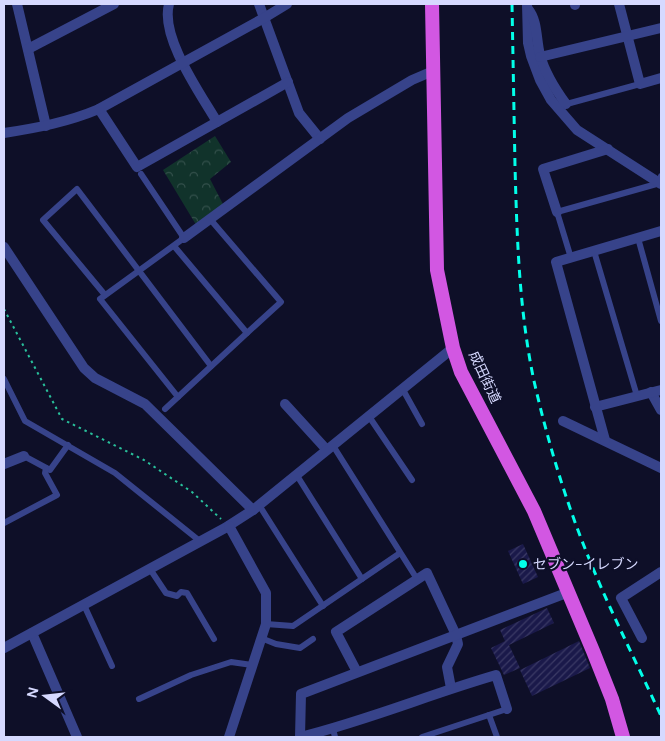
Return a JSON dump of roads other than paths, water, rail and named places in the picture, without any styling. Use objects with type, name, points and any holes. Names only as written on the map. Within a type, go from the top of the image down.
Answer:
[{"type":"highway","name":"成田街道","points":[[432,4],[437,270],[453,348],[461,372],[534,511],[612,699],[623,737]]},
{"type":"street","points":[[17,4],[46,126]]},
{"type":"street","points":[[28,49],[114,4]]},
{"type":"street","points":[[169,4],[167,13],[170,34],[183,63],[217,122]]},
{"type":"street","points":[[259,4],[299,113],[320,139]]},
{"type":"street","points":[[4,133],[75,119],[99,109],[287,4]]},
{"type":"street","points":[[619,4],[640,84],[661,78]]},
{"type":"street","points":[[527,7],[534,16],[540,56],[548,77],[561,105],[577,130],[661,181]]},
{"type":"street","points":[[527,7],[528,43],[531,56],[540,80],[551,100],[561,105]]},
{"type":"street","points":[[540,56],[661,28]]},
{"type":"street","points":[[184,238],[348,118],[412,80],[433,71]]},
{"type":"street","points":[[99,109],[137,167],[288,82]]},
{"type":"street","points":[[557,212],[543,169],[608,150]]},
{"type":"street","points":[[605,440],[556,262],[661,230]]},
{"type":"street","points":[[4,247],[84,368],[95,378],[145,404],[256,507]]},
{"type":"street","points":[[4,648],[228,526],[256,507],[453,348]]},
{"type":"street","points":[[595,407],[656,391],[661,410]]},
{"type":"street","points":[[285,404],[329,447]]},
{"type":"street","points":[[563,421],[661,468]]},
{"type":"street","points":[[4,464],[24,456]]},
{"type":"street","points":[[228,526],[266,593],[266,624],[228,737]]},
{"type":"street","points":[[642,638],[621,598],[661,572]]},
{"type":"street","points":[[357,672],[336,632],[427,573],[456,634],[458,644],[447,667],[451,688]]},
{"type":"street","points":[[507,709],[496,675],[451,688],[334,733],[300,737],[301,694],[569,592]]},
{"type":"street","points":[[32,633],[77,737]]},
{"type":"lane","points":[[561,105],[640,84]]},
{"type":"lane","points":[[141,174],[184,238],[100,299],[178,397]]},
{"type":"lane","points":[[572,258],[557,212],[661,181]]},
{"type":"lane","points":[[105,296],[43,220],[77,190],[211,366]]},
{"type":"lane","points":[[165,409],[281,302],[210,219]]},
{"type":"lane","points":[[638,238],[661,321]]},
{"type":"lane","points":[[174,246],[247,333]]},
{"type":"lane","points":[[594,251],[637,396]]},
{"type":"lane","points":[[4,379],[25,420],[115,473],[201,542]]},
{"type":"lane","points":[[402,388],[422,424]]},
{"type":"lane","points":[[368,415],[412,480]]},
{"type":"lane","points":[[24,456],[50,470],[68,445]]},
{"type":"lane","points":[[329,447],[417,579]]},
{"type":"lane","points":[[4,523],[57,495],[46,473],[46,468]]},
{"type":"lane","points":[[296,474],[362,579]]},
{"type":"lane","points":[[256,507],[323,606]]},
{"type":"lane","points":[[266,624],[293,626],[400,553]]},
{"type":"lane","points":[[150,569],[166,593],[177,596],[181,592],[187,593],[214,639]]},
{"type":"lane","points":[[84,605],[112,666]]},
{"type":"lane","points":[[261,638],[276,644],[300,648],[313,639]]},
{"type":"lane","points":[[139,699],[191,674],[231,662],[252,664]]},
{"type":"lane","points":[[422,737],[507,709]]},
{"type":"lane","points":[[490,715],[497,737]]},
{"type":"railway","points":[[512,4],[518,247],[525,328],[534,381],[570,509],[603,593],[661,716]]},
{"type":"place","name":"セブン-イレブン","points":[[523,564]]}]
